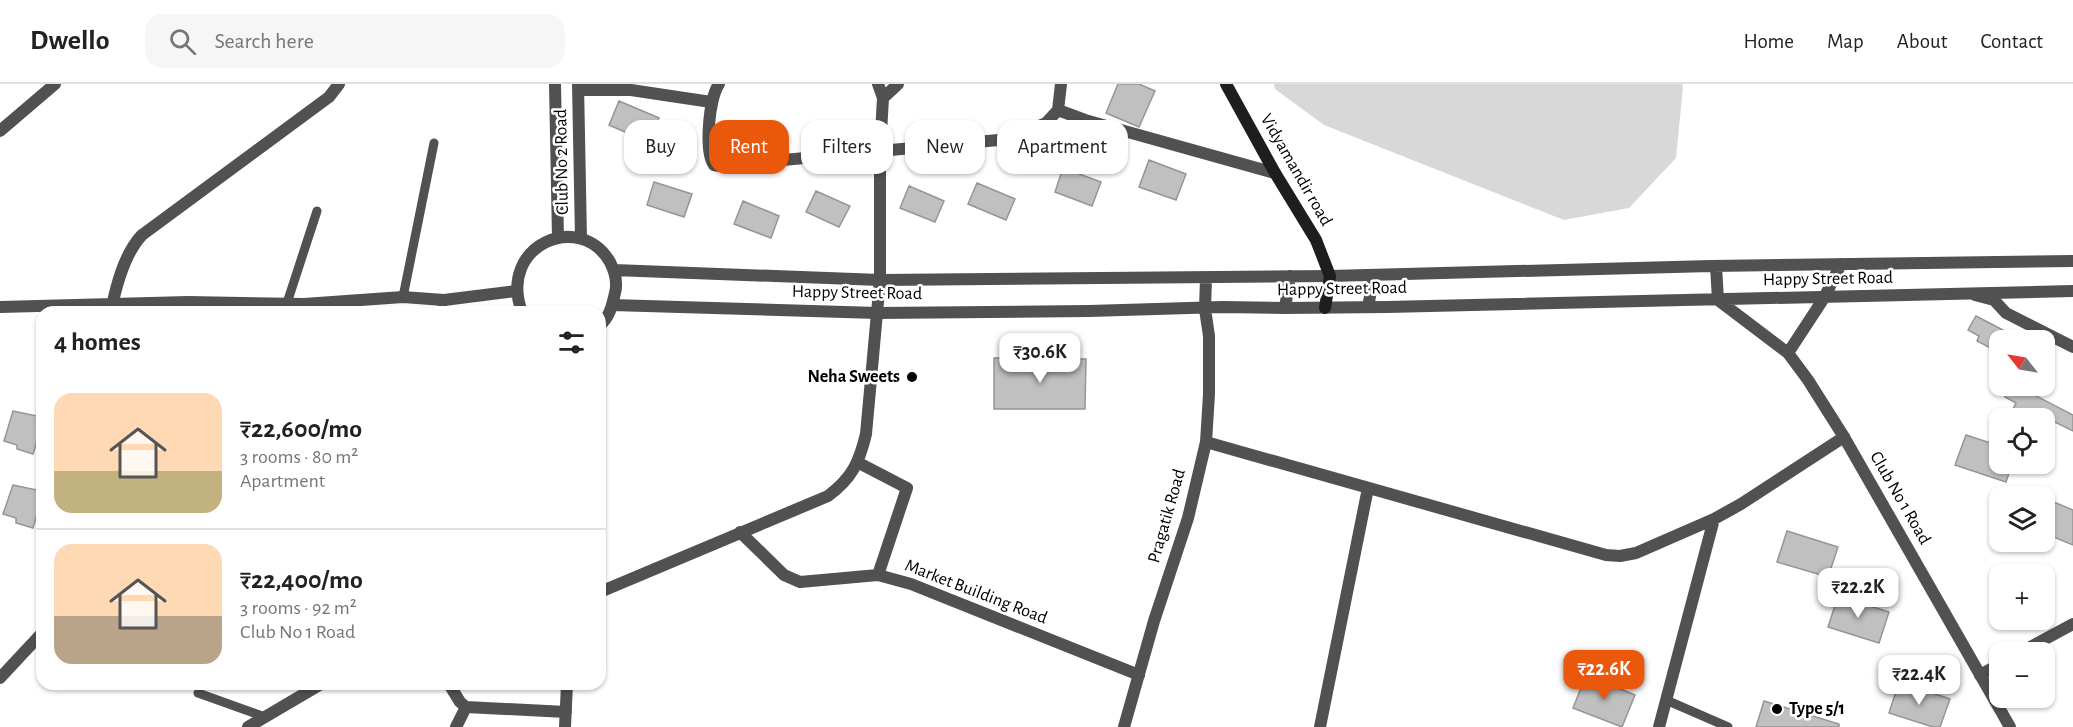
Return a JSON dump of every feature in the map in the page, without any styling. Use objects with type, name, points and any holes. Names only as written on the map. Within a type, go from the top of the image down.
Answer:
[{"type":"main road","name":"Vidyamandir road","points":[[1226,84],[1275,173],[1316,240],[1330,276]]},
{"type":"main road","points":[[1325,308],[1330,276]]},
{"type":"street","points":[[0,131],[56,84]]},
{"type":"street","points":[[113,306],[126,259],[142,236],[328,97],[339,84]]},
{"type":"street","name":"Club No 2 Road","points":[[555,84],[558,238]]},
{"type":"street","points":[[719,84],[711,102],[710,156],[714,165],[801,158]]},
{"type":"street","points":[[878,84],[883,98],[882,120]]},
{"type":"street","points":[[883,98],[898,84]]},
{"type":"street","points":[[893,149],[1009,139],[1046,123],[1058,110],[1061,84]]},
{"type":"street","points":[[578,87],[631,90],[711,102]]},
{"type":"street","name":"Club No 2 Road","points":[[578,87],[581,238]]},
{"type":"street","points":[[1058,110],[1085,120],[1275,173]]},
{"type":"street","points":[[606,589],[828,496],[844,484],[857,462],[866,434],[880,280],[880,174]]},
{"type":"street","points":[[520,306],[516,291],[520,267],[530,254],[542,244],[558,238],[581,238],[605,255],[614,270],[617,286],[606,320]]},
{"type":"street","name":"Happy Street Road","points":[[614,270],[880,280],[1206,278],[1716,266],[2073,261]]},
{"type":"street","points":[[1788,353],[1824,298],[1841,264]]},
{"type":"street","points":[[1716,266],[1718,300]]},
{"type":"street","points":[[1368,307],[1374,275]]},
{"type":"street","points":[[1285,308],[1290,276]]},
{"type":"street","name":"Pragatik Road","points":[[1124,727],[1154,621],[1188,518],[1206,442],[1209,336],[1205,309],[1206,278]]},
{"type":"street","points":[[343,306],[403,297],[442,306],[516,291]]},
{"type":"street","name":"Happy Street Road","points":[[612,305],[877,313],[1222,307],[1325,308],[2073,291]]},
{"type":"street","points":[[1968,294],[1994,300],[2006,313],[2073,347]]},
{"type":"street","name":"Club No 1 Road","points":[[1718,300],[1788,353],[1844,437],[2010,727]]},
{"type":"street","points":[[137,306],[188,302],[287,303],[324,306]]},
{"type":"street","points":[[0,306],[36,307]]},
{"type":"street","points":[[1206,442],[1606,555],[1620,556],[1636,554],[1714,519],[1844,437]]},
{"type":"street","points":[[857,462],[907,488],[878,575]]},
{"type":"street","points":[[1320,727],[1368,488]]},
{"type":"street","points":[[1659,727],[1714,519]]},
{"type":"street","name":"Market Building Road","points":[[740,532],[784,575],[793,580],[800,582],[878,575],[911,584],[1139,675]]},
{"type":"street","points":[[2040,642],[2073,624]]},
{"type":"street","points":[[0,678],[36,639]]},
{"type":"street","points":[[1980,675],[1989,670]]},
{"type":"street","points":[[248,727],[310,690]]},
{"type":"street","points":[[453,690],[466,707],[566,712]]},
{"type":"street","points":[[565,727],[567,690]]},
{"type":"street","points":[[456,727],[466,707]]},
{"type":"lane","points":[[403,297],[434,143]]},
{"type":"lane","points":[[287,303],[317,211]]},
{"type":"lane","points":[[198,693],[265,717]]},
{"type":"lane","points":[[1666,700],[1717,725],[1728,727]]},
{"type":"shaded area","points":[[1274,84],[1682,84],[1683,87],[1676,158],[1629,208],[1564,220],[1324,125],[1275,89]]},
{"type":"building","points":[[1118,84],[1139,84],[1155,91],[1139,127],[1128,122],[1128,120],[1106,113]]},
{"type":"building","points":[[619,101],[659,118],[658,120],[624,120],[624,132],[609,125]]},
{"type":"building","points":[[1149,160],[1186,174],[1176,200],[1139,187]]},
{"type":"building","points":[[1061,174],[1079,174],[1101,182],[1092,206],[1055,192]]},
{"type":"building","points":[[654,182],[692,194],[684,217],[647,205]]},
{"type":"building","points":[[977,183],[1015,199],[1006,220],[968,204]]},
{"type":"building","points":[[909,186],[944,201],[935,222],[900,208]]},
{"type":"building","points":[[816,191],[850,206],[839,227],[806,212]]},
{"type":"building","points":[[743,201],[779,216],[771,238],[734,224]]},
{"type":"building","points":[[1976,316],[2003,330],[1989,330],[1989,347],[1977,341],[1979,336],[1968,330]]},
{"type":"building","points":[[994,358],[1086,359],[1085,409],[994,409]]},
{"type":"building","points":[[2036,396],[2073,415],[2073,431],[2055,422],[2055,408],[2014,408],[2016,403],[2005,397]]},
{"type":"building","points":[[13,411],[36,416],[36,445],[33,454],[17,449],[17,445],[4,441]]},
{"type":"building","points":[[1966,435],[1989,442],[1989,474],[2009,474],[2006,482],[1955,465]]},
{"type":"building","points":[[13,485],[36,490],[36,518],[33,528],[16,523],[16,518],[3,514]]},
{"type":"building","points":[[2055,502],[2073,510],[2073,545],[2055,538]]},
{"type":"building","points":[[1787,531],[1838,547],[1828,577],[1777,562]]},
{"type":"building","points":[[1838,596],[1889,612],[1879,643],[1828,627]]},
{"type":"building","points":[[1586,675],[1635,695],[1622,727],[1573,708]]},
{"type":"building","points":[[1899,682],[1950,699],[1940,727],[1933,727],[1889,713]]},
{"type":"building","name":"Type 5/1","points":[[1764,701],[1839,724],[1839,727],[1756,727]]},
{"type":"place","name":"Neha Sweets","points":[[912,377]]},
{"type":"place","name":"Type 5/1","points":[[1777,709]]}]
